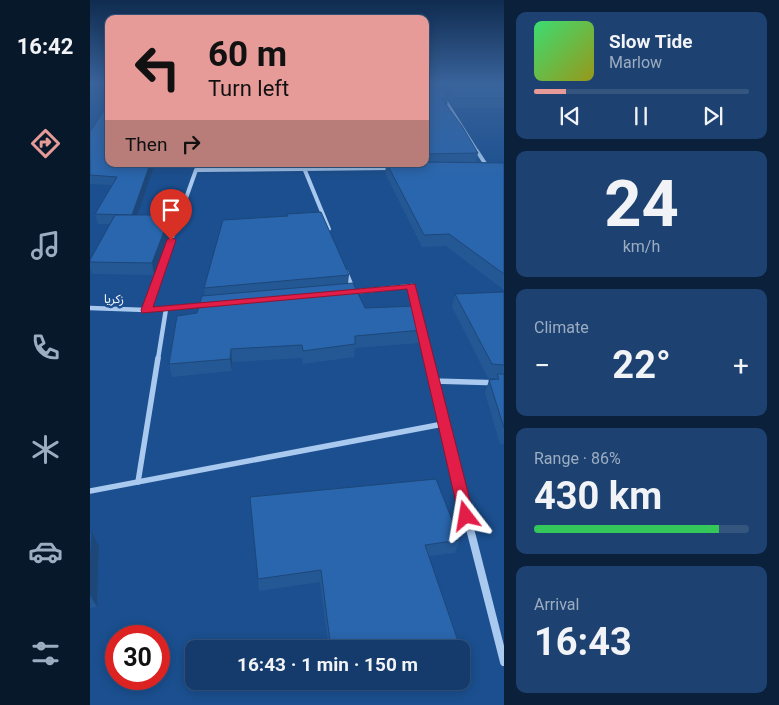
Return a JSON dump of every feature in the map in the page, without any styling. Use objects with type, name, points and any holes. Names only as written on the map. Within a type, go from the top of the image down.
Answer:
[{"type":"street","points":[[455,115],[489,168]]},
{"type":"street","points":[[304,168],[329,230]]},
{"type":"street","name":"زکریا","points":[[90,308],[146,310],[196,170],[401,168]]},
{"type":"street","points":[[479,168],[496,168]]},
{"type":"street","points":[[344,266],[354,292]]},
{"type":"street","points":[[344,293],[412,286],[443,424],[504,662]]},
{"type":"street","points":[[146,310],[216,304]]},
{"type":"street","points":[[138,482],[166,308]]},
{"type":"street","points":[[433,381],[504,383]]},
{"type":"street","points":[[90,491],[443,424]]},
{"type":"building","points":[[101,115],[105,115],[105,167],[149,167],[132,215],[95,214],[117,177],[90,175],[90,132]]},
{"type":"building","points":[[429,115],[454,115],[478,153],[429,154]]},
{"type":"building","points":[[429,162],[504,163],[504,274],[449,234],[424,235],[389,167],[429,167]]},
{"type":"building","points":[[321,212],[349,275],[204,288],[223,220]]},
{"type":"building","points":[[115,215],[170,215],[152,263],[90,262]]},
{"type":"building","points":[[353,283],[365,308],[417,306],[423,330],[355,336],[355,344],[303,351],[302,345],[231,349],[230,359],[169,364],[177,316],[197,313],[202,296]]},
{"type":"building","points":[[504,292],[504,365],[492,364],[455,294]]},
{"type":"building","points":[[497,374],[504,374],[504,428],[489,380],[499,379]]},
{"type":"building","points":[[436,479],[460,540],[425,545],[458,640],[330,640],[321,570],[258,579],[250,497]]},
{"type":"building","points":[[90,532],[92,532],[90,568]]},
{"type":"route","points":[[171,240],[146,310],[412,286],[466,516]]}]
